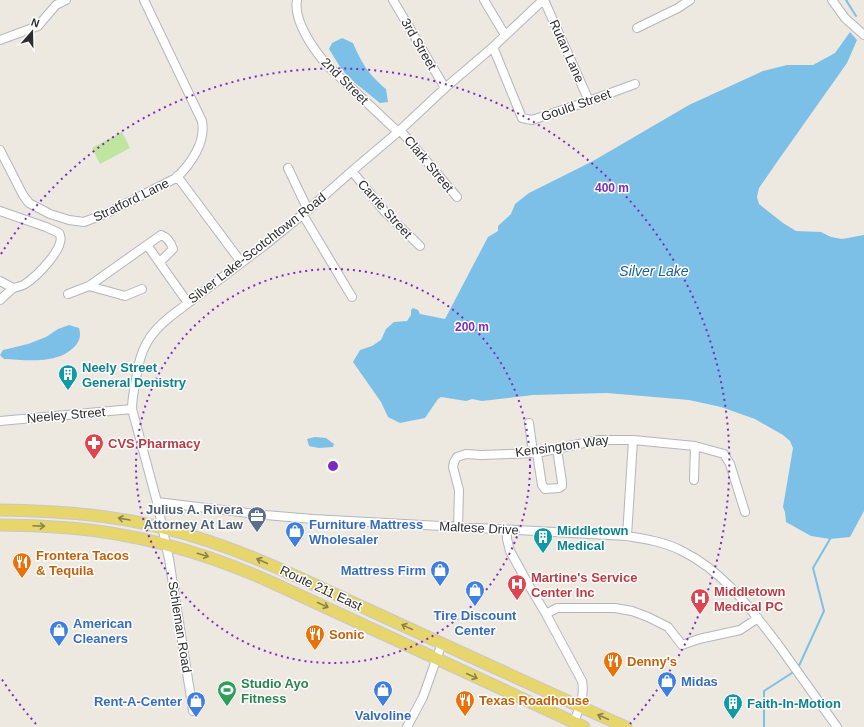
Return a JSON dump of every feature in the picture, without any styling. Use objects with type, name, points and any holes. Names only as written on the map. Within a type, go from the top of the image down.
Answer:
[{"type":"main road","name":"Route 211 East","points":[[0,510],[88,514],[162,527],[204,539],[254,557],[626,727]]},
{"type":"main road","name":"Route 211 East","points":[[0,525],[52,526],[131,536],[208,556],[252,573],[579,725]]},
{"type":"street","points":[[0,40],[38,26],[56,5],[66,0]]},
{"type":"street","name":"Stratford Lane","points":[[0,150],[23,195],[29,203],[50,214],[69,220],[84,222],[107,213],[182,172],[195,154],[201,141],[203,128],[202,121],[144,0]]},
{"type":"street","name":"2nd Street","points":[[297,0],[296,6],[298,18],[320,56],[327,65],[399,131]]},
{"type":"street","name":"3rd Street","points":[[394,0],[445,88]]},
{"type":"street","points":[[484,0],[505,35]]},
{"type":"street","name":"Silver Lake-Scotchtown Road","points":[[166,544],[157,502],[132,409],[132,400],[138,368],[146,343],[164,322],[306,212],[399,131],[544,0]]},
{"type":"street","name":"Rutan Lane","points":[[544,0],[588,102]]},
{"type":"street","points":[[637,28],[678,8],[690,0]]},
{"type":"street","points":[[832,0],[846,18],[864,35]]},
{"type":"street","name":"Gould Street","points":[[493,47],[522,118],[532,120],[588,102],[635,84]]},
{"type":"street","name":"Clark Street","points":[[399,131],[457,197]]},
{"type":"street","points":[[288,168],[306,212],[352,297]]},
{"type":"street","name":"Carrie Street","points":[[352,171],[385,212],[420,246]]},
{"type":"street","name":"Stratford Lane","points":[[177,176],[241,262]]},
{"type":"street","points":[[0,211],[46,227],[59,233],[61,236],[59,246],[54,256],[25,284],[13,288],[0,300]]},
{"type":"street","points":[[68,294],[88,286],[161,235],[165,236],[172,245],[173,249],[160,262]]},
{"type":"street","points":[[147,245],[188,303]]},
{"type":"street","points":[[0,281],[13,288]]},
{"type":"street","points":[[88,286],[125,296],[142,289]]},
{"type":"street","name":"Neeley Street","points":[[0,421],[132,409]]},
{"type":"street","points":[[529,423],[542,485],[545,489],[559,488],[562,486],[557,449]]},
{"type":"street","name":"Kensington Way","points":[[458,527],[460,490],[453,467],[457,457],[466,454],[481,455],[535,453],[598,440],[633,440],[695,446],[724,454],[730,464],[745,512]]},
{"type":"street","points":[[626,536],[633,440]]},
{"type":"street","points":[[694,480],[695,446]]},
{"type":"street","name":"Maltese Drive","points":[[157,502],[265,515],[626,536],[660,542],[682,550],[699,560],[732,588],[758,618],[837,727]]},
{"type":"street","points":[[507,530],[507,539],[510,551],[582,681],[583,691],[579,725]]},
{"type":"street","name":"Schleman Road","points":[[166,544],[193,711]]},
{"type":"street","points":[[546,614],[557,608],[615,608],[632,611],[668,627],[682,645],[699,639],[740,630],[758,618]]},
{"type":"street","points":[[407,727],[420,702],[442,644]]},
{"type":"green space","points":[[122,132],[130,148],[100,164],[92,148]]},
{"type":"water","name":"Silver Lake","points":[[850,32],[857,40],[847,63],[759,188],[757,197],[759,204],[783,223],[796,231],[821,232],[831,237],[842,239],[864,235],[864,511],[850,537],[830,539],[811,536],[786,522],[783,507],[793,448],[790,441],[783,435],[755,419],[721,407],[689,400],[607,393],[533,395],[482,401],[472,399],[466,401],[441,397],[425,418],[400,423],[388,417],[381,402],[353,362],[360,350],[372,346],[381,340],[386,329],[394,322],[407,321],[413,308],[418,310],[420,314],[445,319],[488,237],[498,231],[498,226],[511,214],[515,204],[529,193],[593,161],[689,105],[763,71],[787,65],[813,65],[835,53]]},
{"type":"water","points":[[342,38],[353,43],[366,69],[386,89],[388,102],[380,103],[342,70],[329,49],[332,43]]},
{"type":"water","points":[[69,325],[79,328],[79,339],[76,345],[61,356],[42,360],[32,360],[4,359],[0,355],[3,350],[28,344],[46,337],[58,329]]},
{"type":"water","points":[[315,437],[326,438],[334,444],[333,447],[319,448],[309,446],[307,439]]},
{"type":"waterway","points":[[846,0],[856,16]]},
{"type":"waterway","points":[[798,668],[824,611],[813,568],[830,539]]},
{"type":"waterway","points":[[764,727],[764,691],[795,671]]},
{"type":"place","name":"Neely Street General Denistry","points":[[68,391]]},
{"type":"place","name":"CVS Pharmacy","points":[[94,460]]},
{"type":"place","name":"Julius A. Rivera Attorney At Law","points":[[257,533]]},
{"type":"place","name":"Furniture Mattress Wholesaler","points":[[295,548]]},
{"type":"place","name":"Middletown Medical","points":[[543,554]]},
{"type":"place","name":"Frontera Tacos & Tequila","points":[[22,579]]},
{"type":"place","name":"Mattress Firm","points":[[440,587]]},
{"type":"place","name":"Martine's Service Center Inc","points":[[517,601]]},
{"type":"place","name":"Tire Discount Center","points":[[475,607]]},
{"type":"place","name":"Middletown Medical PC","points":[[700,615]]},
{"type":"place","name":"American Cleaners","points":[[59,647]]},
{"type":"place","name":"Sonic","points":[[315,651]]},
{"type":"place","name":"Denny's","points":[[613,678]]},
{"type":"place","name":"Midas","points":[[667,698]]},
{"type":"place","name":"Studio Ayo Fitness","points":[[227,707]]},
{"type":"place","name":"Valvoline","points":[[383,707]]},
{"type":"place","name":"Texas Roadhouse","points":[[465,717]]},
{"type":"place","name":"Rent-A-Center","points":[[196,718]]},
{"type":"place","name":"Faith-In-Motion","points":[[733,720]]}]
